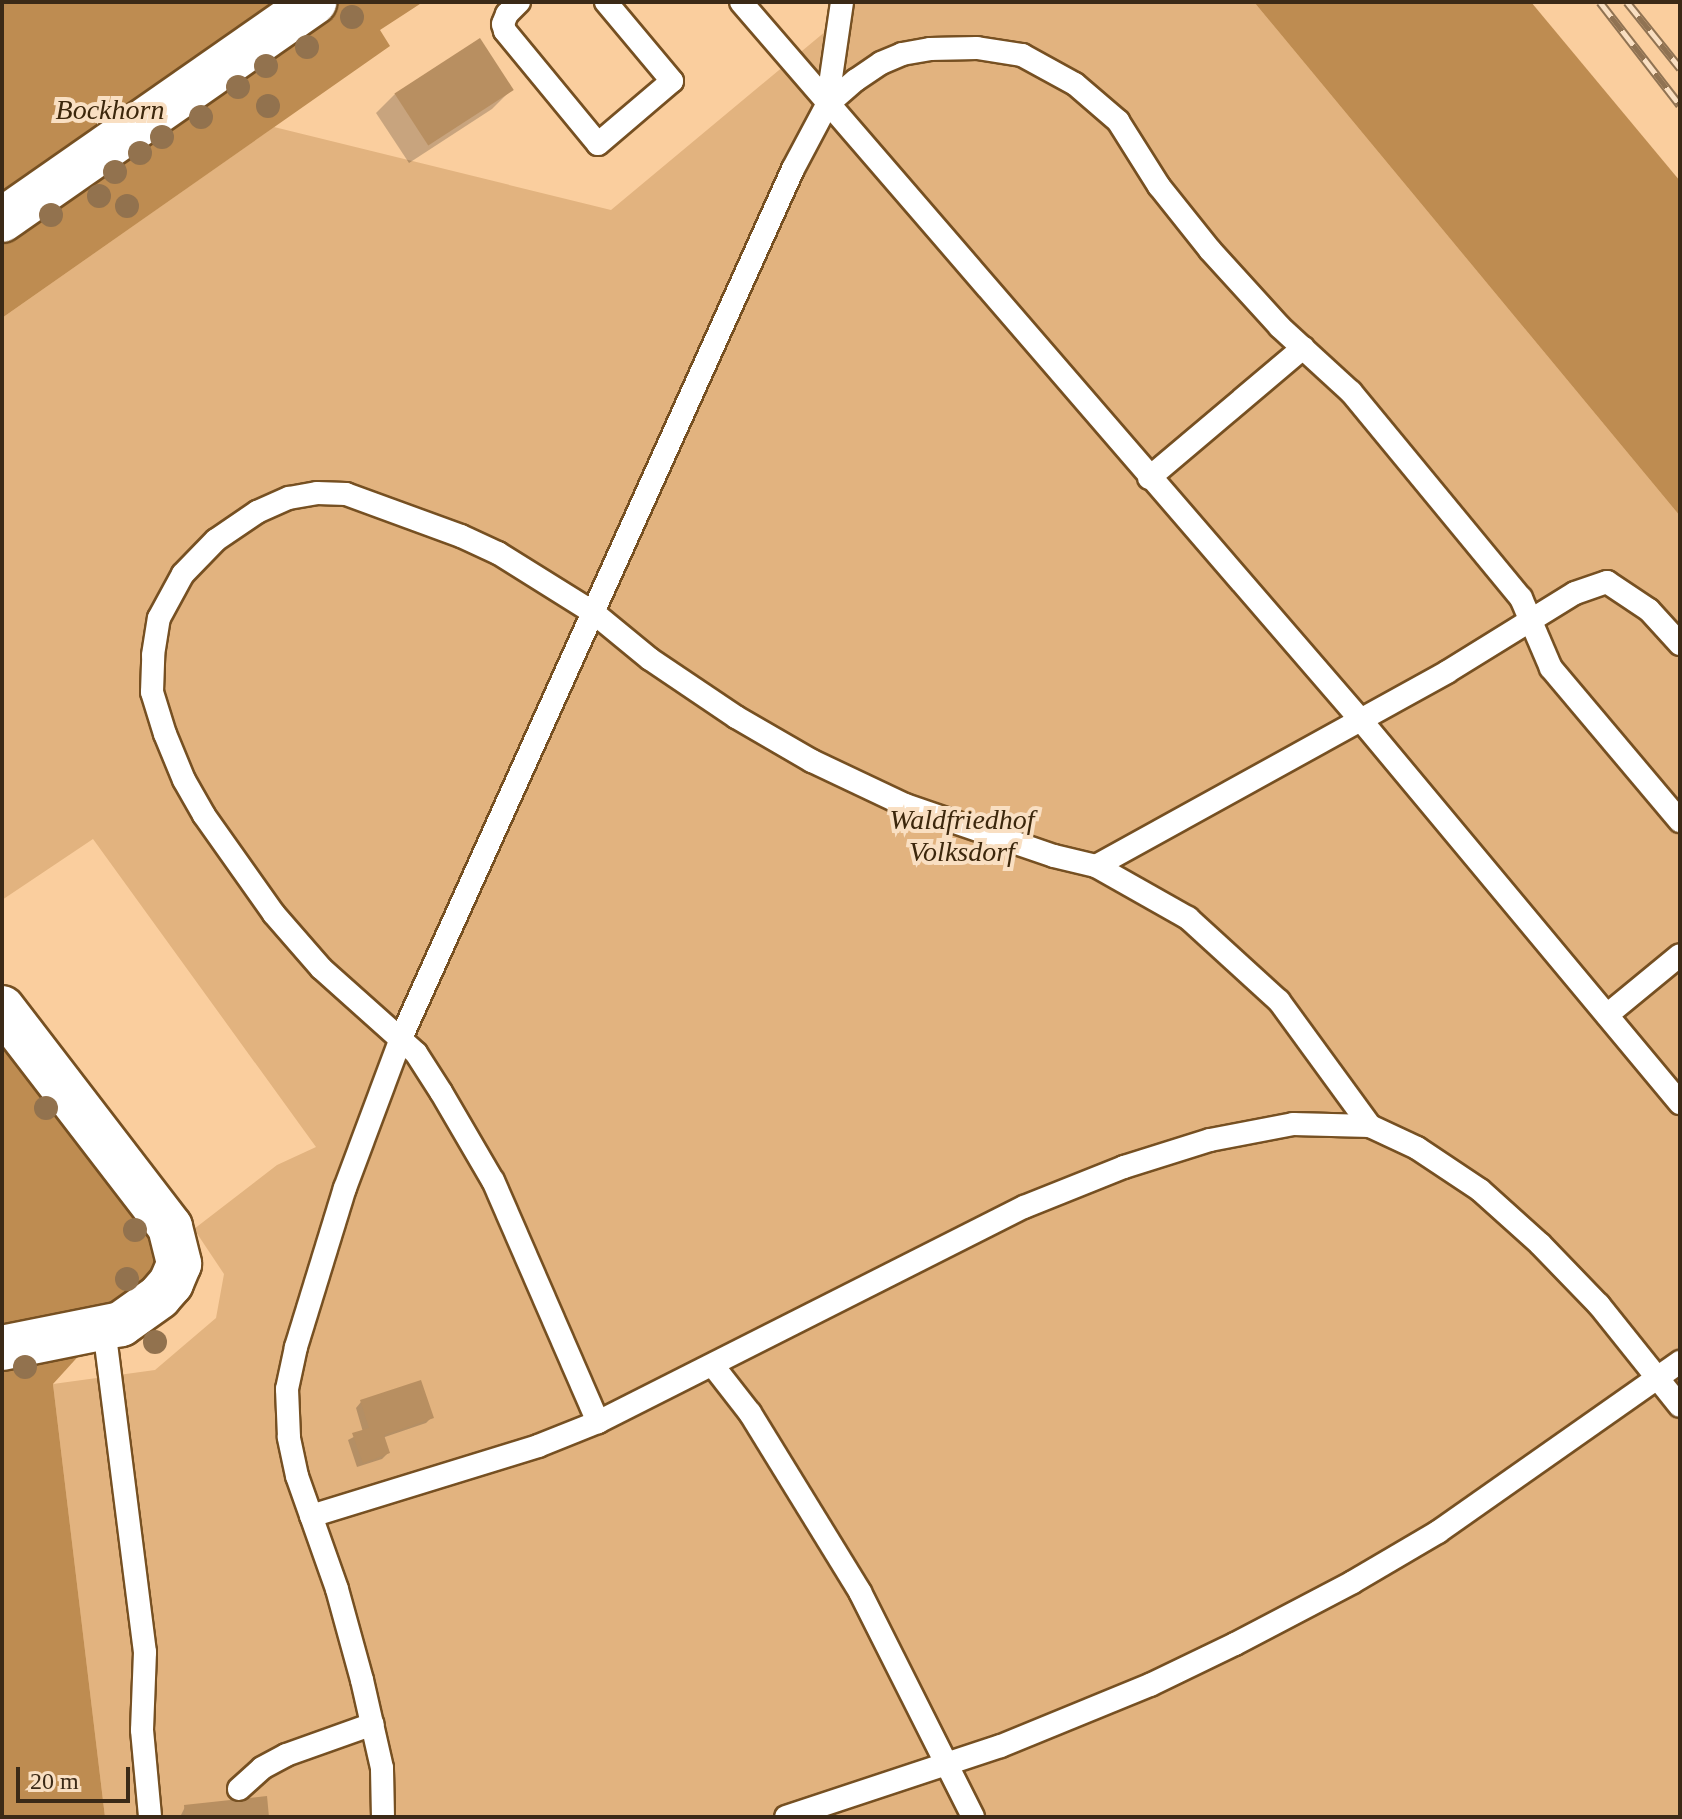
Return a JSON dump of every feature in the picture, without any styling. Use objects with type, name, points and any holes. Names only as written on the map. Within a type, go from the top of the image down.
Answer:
[{"type":"street","points":[[2,220],[314,2]]},
{"type":"street","points":[[2,1008],[170,1227],[177,1245],[179,1264],[171,1283],[159,1297],[121,1324],[2,1348]]},
{"type":"lane","points":[[519,2],[507,14],[503,24],[505,31],[598,144],[672,81],[606,2]]},
{"type":"lane","points":[[741,2],[1360,719],[1680,1103]]},
{"type":"lane","points":[[383,1817],[382,1768],[373,1724],[337,1589],[311,1516],[289,1437],[287,1389],[296,1347],[345,1188],[401,1038],[793,169],[827,105],[842,2]]},
{"type":"lane","points":[[827,105],[881,63],[902,54],[930,49],[977,48],[1022,55],[1075,84],[1118,121],[1159,186],[1210,250],[1303,348],[1351,392],[1436,493],[1521,598],[1551,668],[1680,821]]},
{"type":"lane","points":[[1149,478],[1303,348]]},
{"type":"lane","points":[[598,1422],[493,1181],[416,1053],[312,957],[274,914],[204,815],[170,746],[152,692],[153,655],[159,618],[183,574],[216,540],[257,512],[289,498],[317,493],[346,494],[461,536],[498,553],[594,613],[663,667],[736,717],[812,761],[905,805],[1054,856],[1096,866],[1188,918],[1279,1001],[1370,1126]]},
{"type":"lane","points":[[1096,866],[1447,672],[1575,593],[1607,582],[1649,610],[1680,644]]},
{"type":"lane","points":[[1607,1015],[1680,955]]},
{"type":"lane","points":[[311,1516],[538,1446],[598,1422],[714,1367],[1024,1207],[1124,1167],[1210,1140],[1293,1124],[1370,1126],[1417,1148],[1480,1190],[1540,1244],[1599,1305],[1680,1406]]},
{"type":"lane","points":[[104,1328],[145,1652],[142,1730],[150,1817]]},
{"type":"lane","points":[[786,1817],[948,1766],[1150,1685],[1353,1582],[1438,1532],[1680,1362]]},
{"type":"lane","points":[[714,1367],[750,1413],[860,1592],[973,1817]]},
{"type":"lane","points":[[239,1789],[262,1768],[286,1755],[373,1724]]},
{"type":"green space","name":"Bockhorn","points":[[2,2],[423,2],[380,30],[390,46],[2,318]]},
{"type":"green space","name":"Waldfriedhof Volksdorf","points":[[839,2],[1254,2],[1680,516],[1680,1817],[105,1817],[53,1384],[155,1370],[216,1318],[224,1274],[194,1229],[277,1165],[316,1147],[93,839],[2,900],[2,318],[274,127],[611,210],[844,16]]},
{"type":"green space","points":[[1254,2],[1531,2],[1680,181],[1680,516]]},
{"type":"green space","points":[[2,1027],[158,1222],[159,1260],[143,1294],[104,1328],[53,1384],[105,1817],[2,1817]]},
{"type":"building","points":[[480,38],[514,90],[428,146],[394,94]]},
{"type":"building","points":[[421,1380],[434,1418],[384,1435],[390,1453],[363,1463],[352,1433],[369,1428],[360,1400]]},
{"type":"building","points":[[267,1796],[269,1817],[185,1817],[184,1805]]},
{"type":"railway","points":[[1600,2],[1680,105]]},
{"type":"railway","points":[[1627,2],[1680,68]]}]
